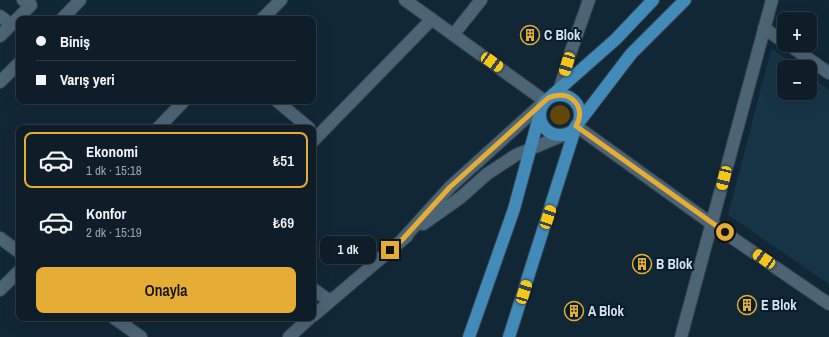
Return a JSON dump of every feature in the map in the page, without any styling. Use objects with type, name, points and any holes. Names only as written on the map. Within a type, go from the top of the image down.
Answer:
[{"type":"main road","points":[[470,337],[514,209],[540,113],[547,100],[616,39],[653,0]]},
{"type":"main road","points":[[540,113],[541,122],[546,129],[553,134],[566,134],[576,126],[631,54],[685,0]]},
{"type":"main road","points":[[509,337],[580,114],[576,102],[565,95],[556,95],[547,100]]},
{"type":"street","points":[[20,16],[30,5],[24,0]]},
{"type":"street","points":[[65,16],[80,0]]},
{"type":"street","points":[[265,16],[281,0]]},
{"type":"street","points":[[402,240],[450,187],[547,100],[404,0]]},
{"type":"street","points":[[453,35],[481,0]]},
{"type":"street","points":[[560,88],[589,0]]},
{"type":"street","points":[[681,337],[772,0]]},
{"type":"street","points":[[0,16],[12,25]]},
{"type":"street","points":[[316,131],[432,20]]},
{"type":"street","points":[[0,36],[16,21]]},
{"type":"street","points":[[764,28],[777,37]]},
{"type":"street","points":[[799,52],[829,73]]},
{"type":"street","points":[[0,82],[16,66]]},
{"type":"street","points":[[161,125],[181,104]]},
{"type":"street","points":[[280,104],[303,125]]},
{"type":"street","points":[[576,126],[712,224],[829,304]]},
{"type":"street","points":[[316,313],[402,240],[460,198],[487,174],[516,156],[566,134]]},
{"type":"street","points":[[0,238],[16,250]]},
{"type":"street","points":[[0,290],[16,274]]},
{"type":"street","points":[[316,291],[330,301]]},
{"type":"street","points":[[118,321],[141,337]]},
{"type":"street","points":[[289,337],[307,321]]},
{"type":"shaded area","points":[[771,50],[774,50],[788,60],[777,60],[777,100],[817,100],[817,81],[829,90],[829,284],[728,215]]},
{"type":"shaded area","points":[[560,105],[567,108],[570,115],[567,122],[560,125],[553,122],[550,115],[553,108]]},
{"type":"place","name":"C Blok","points":[[530,35]]},
{"type":"place","name":"B Blok","points":[[642,264]]},
{"type":"place","name":"E Blok","points":[[747,305]]},
{"type":"place","name":"A Blok","points":[[574,311]]},
{"type":"route","points":[[390,250],[402,240],[450,187],[548,98],[556,95],[565,95],[576,102],[580,119],[576,126],[725,232]]}]
